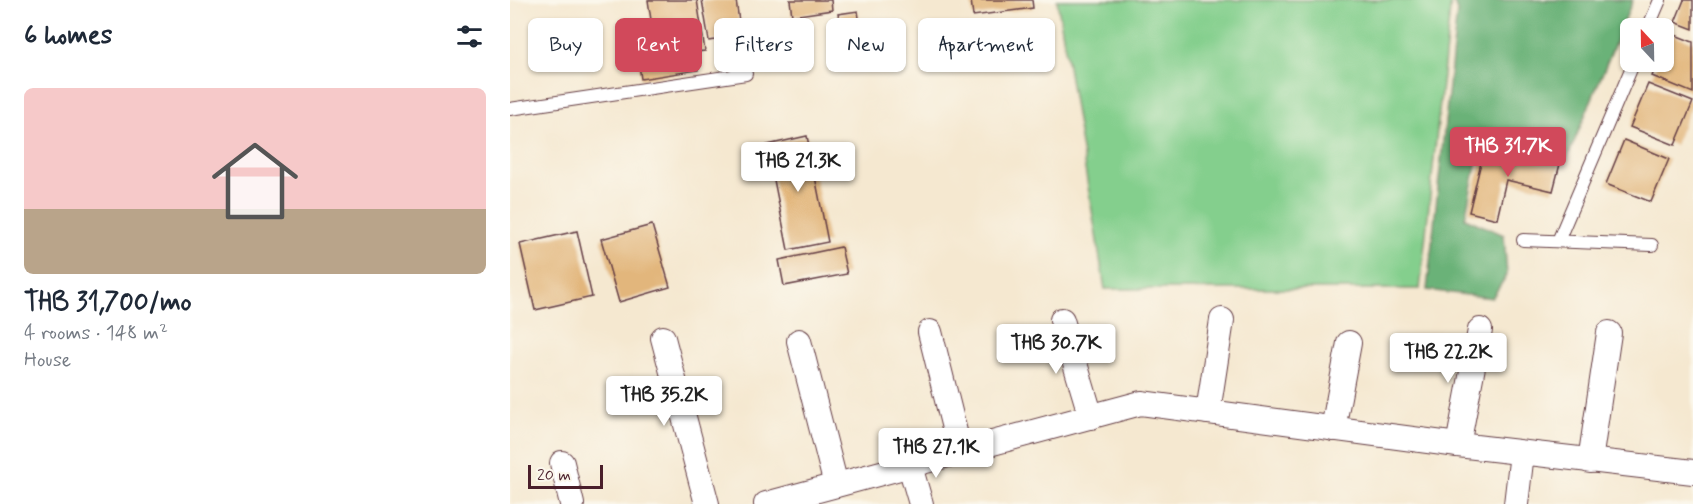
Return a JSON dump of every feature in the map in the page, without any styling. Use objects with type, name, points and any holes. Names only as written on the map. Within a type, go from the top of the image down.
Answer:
[{"type":"street","points":[[1062,320],[1091,417]]},
{"type":"street","points":[[1208,412],[1222,320]]},
{"type":"street","points":[[1458,445],[1479,330]]},
{"type":"street","points":[[930,332],[960,452]]},
{"type":"street","points":[[1590,461],[1609,333]]},
{"type":"street","points":[[663,338],[706,504]]},
{"type":"street","points":[[799,341],[836,485]]},
{"type":"street","points":[[1333,429],[1349,343]]},
{"type":"street","points":[[766,504],[1141,404],[1522,453],[1693,472]]},
{"type":"street","points":[[1516,504],[1522,453]]},
{"type":"street","points":[[562,463],[572,504]]},
{"type":"street","points":[[910,465],[921,504]]},
{"type":"lane","points":[[1652,18],[1660,0]]},
{"type":"lane","points":[[1558,241],[1630,72]]},
{"type":"lane","points":[[510,109],[746,74]]},
{"type":"lane","points":[[1523,240],[1652,245]]},
{"type":"green space","points":[[1057,0],[1451,0],[1420,289],[1105,289]]},
{"type":"green space","points":[[1453,0],[1633,0],[1626,18],[1620,18],[1620,31],[1566,161],[1481,141],[1465,218],[1504,235],[1507,275],[1492,298],[1427,290],[1457,11]]},
{"type":"building","points":[[648,0],[697,0],[700,18],[651,18]]},
{"type":"building","points":[[702,0],[736,0],[738,18],[714,18],[714,40],[709,41]]},
{"type":"building","points":[[790,0],[831,0],[832,10],[792,16]]},
{"type":"building","points":[[971,0],[1032,0],[1033,8],[973,16]]},
{"type":"building","points":[[1684,0],[1693,0],[1693,29],[1675,22]]},
{"type":"building","points":[[858,11],[859,18],[839,18],[838,14]]},
{"type":"building","points":[[702,32],[705,51],[702,51]]},
{"type":"building","points":[[1674,35],[1693,42],[1693,93],[1652,76],[1654,72],[1674,72]]},
{"type":"building","points":[[640,72],[685,72],[641,79]]},
{"type":"building","points":[[1648,84],[1693,102],[1675,145],[1630,127]]},
{"type":"building","points":[[807,136],[828,242],[788,250],[767,145]]},
{"type":"building","points":[[1624,140],[1669,159],[1651,202],[1606,184]]},
{"type":"building","points":[[1485,146],[1560,164],[1553,191],[1506,180],[1497,219],[1469,212]]},
{"type":"building","points":[[652,225],[670,287],[619,302],[601,239]]},
{"type":"building","points":[[577,231],[592,297],[535,310],[520,244]]},
{"type":"building","points":[[841,247],[847,274],[784,286],[779,260]]}]
